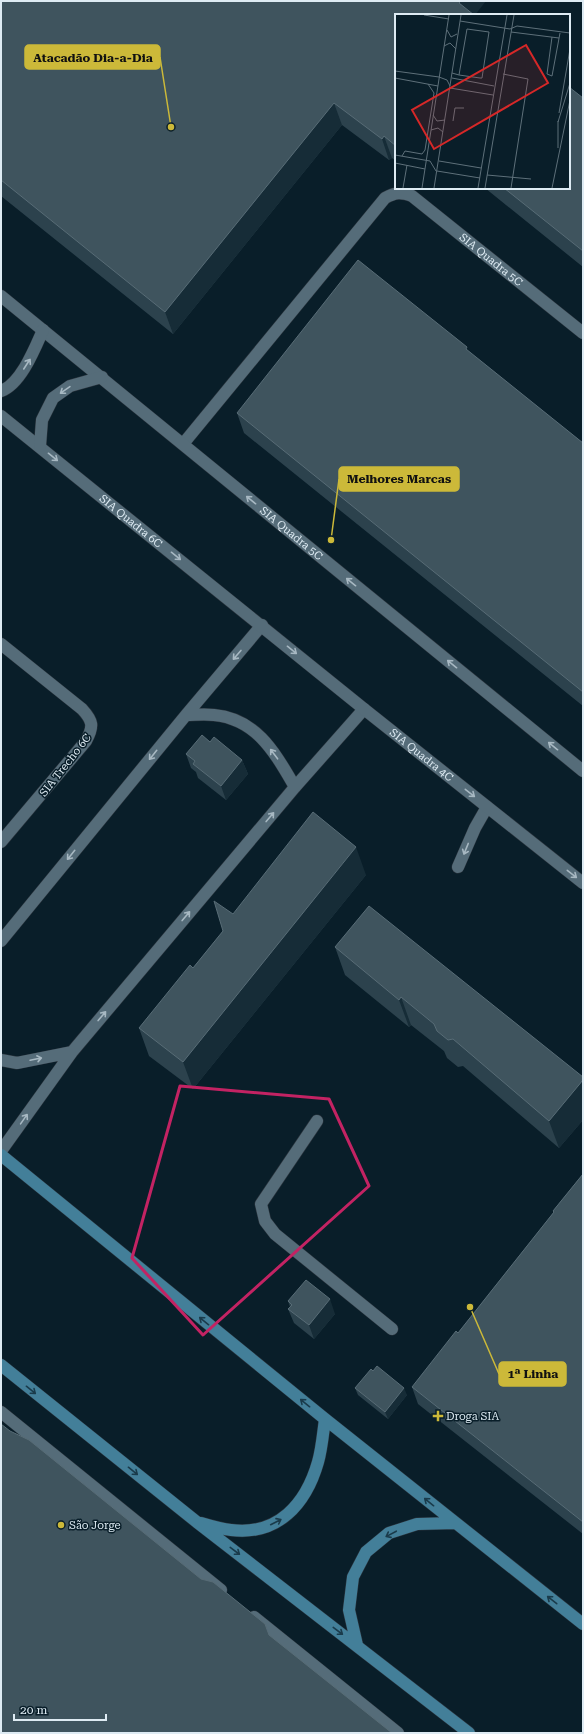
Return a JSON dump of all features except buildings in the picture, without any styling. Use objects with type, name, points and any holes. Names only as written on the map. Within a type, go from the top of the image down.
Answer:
[{"type":"main road","points":[[1,1155],[325,1419],[583,1624]]},
{"type":"main road","points":[[1,1365],[198,1523],[469,1733]]},
{"type":"main road","points":[[198,1523],[232,1530],[264,1528],[287,1516],[306,1492],[318,1462],[325,1419]]},
{"type":"main road","points":[[357,1645],[349,1610],[354,1577],[366,1552],[389,1533],[417,1524],[456,1523]]},
{"type":"street","name":"SIA Quadra 5C","points":[[183,444],[385,198],[395,192],[412,196],[583,333]]},
{"type":"street","name":"SIA Quadra 5C","points":[[1,296],[583,771]]},
{"type":"street","points":[[1,391],[5,390],[20,375],[31,357],[43,330]]},
{"type":"street","points":[[40,446],[42,420],[53,398],[70,386],[102,377]]},
{"type":"street","name":"SIA Quadra 6C","points":[[1,416],[262,626]]},
{"type":"street","points":[[1,941],[186,714],[262,626]]},
{"type":"street","name":"SIA Quadra 4C","points":[[262,626],[364,710],[583,883]]},
{"type":"street","name":"SIA Trecho 6C","points":[[1,644],[82,709],[90,718],[92,730],[86,741],[1,842]]},
{"type":"street","points":[[1,1151],[72,1052],[295,787],[364,710]]},
{"type":"street","points":[[186,714],[214,715],[236,720],[258,733],[276,755],[295,787]]},
{"type":"street","points":[[458,867],[474,828],[487,807]]},
{"type":"street","points":[[1,1060],[17,1063],[72,1052]]},
{"type":"street","points":[[317,1121],[261,1204],[264,1221],[275,1234],[392,1329]]},
{"type":"street","points":[[1,1412],[230,1598]]},
{"type":"street","points":[[243,1608],[398,1733]]},
{"type":"highlighted area","points":[[180,1086],[329,1099],[369,1186],[203,1335],[132,1258]]},
{"type":"place","name":"Atacadão Dia-a-Dia","points":[[171,127]]},
{"type":"place","name":"Melhores Marcas","points":[[331,540]]},
{"type":"place","name":"1ª Linha","points":[[470,1307]]},
{"type":"place","name":"Droga SIA","points":[[438,1416]]},
{"type":"place","name":"São Jorge","points":[[61,1525]]}]
